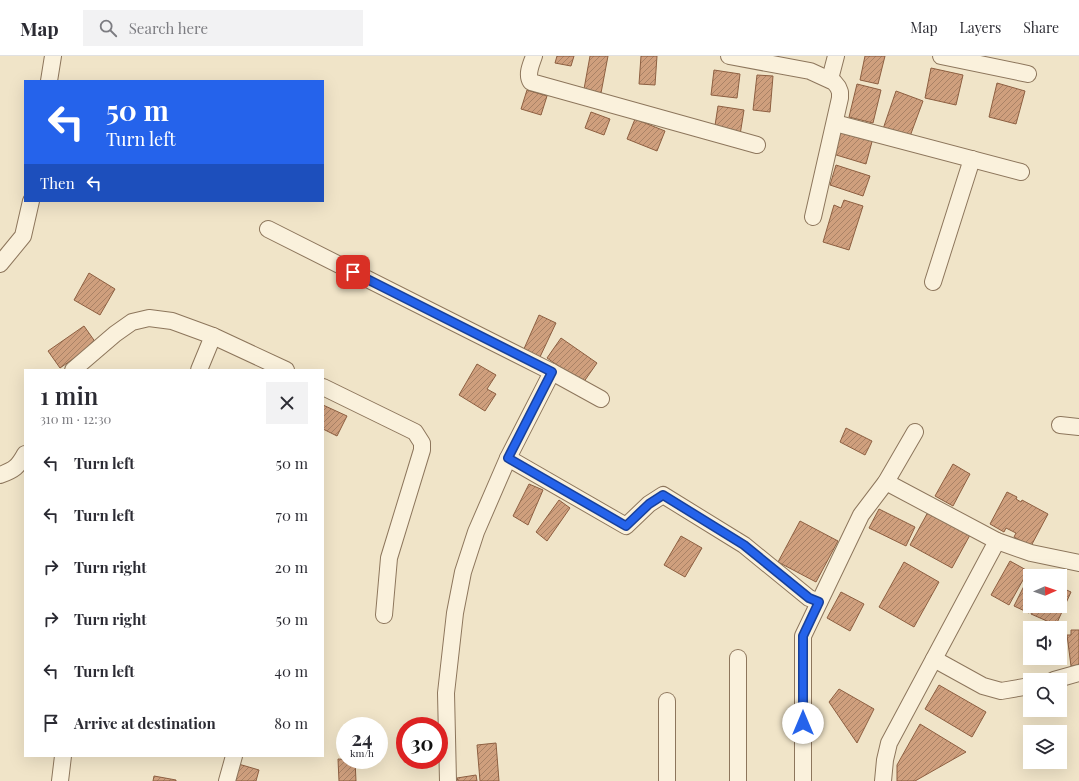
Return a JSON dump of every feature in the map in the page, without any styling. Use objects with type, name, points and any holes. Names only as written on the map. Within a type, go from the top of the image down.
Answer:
[{"type":"street","points":[[49,80],[53,56]]},
{"type":"street","points":[[534,56],[528,78],[531,82],[758,145]]},
{"type":"street","points":[[729,56],[810,71],[830,80],[838,87],[840,92],[835,123],[813,217]]},
{"type":"street","points":[[830,80],[836,56]]},
{"type":"street","points":[[941,56],[1028,74]]},
{"type":"street","points":[[835,123],[1021,172]]},
{"type":"street","points":[[934,282],[972,159]]},
{"type":"street","points":[[0,264],[23,236],[31,202]]},
{"type":"street","points":[[268,229],[552,372],[601,399]]},
{"type":"street","points":[[74,369],[115,334],[132,322],[149,318],[172,321],[213,336],[284,369]]},
{"type":"street","points":[[198,369],[213,336]]},
{"type":"street","points":[[448,781],[446,693],[455,613],[463,572],[476,532],[508,458],[552,372]]},
{"type":"street","points":[[324,387],[415,432],[422,443],[422,450],[389,558],[384,615]]},
{"type":"street","points":[[1060,425],[1079,427]]},
{"type":"street","points":[[803,781],[803,636],[861,515],[886,482],[915,432]]},
{"type":"street","points":[[508,458],[626,526],[649,504],[663,495],[744,545],[809,598],[819,602]]},
{"type":"street","points":[[0,476],[23,464]]},
{"type":"street","points":[[886,482],[997,541],[1032,553],[1079,563]]},
{"type":"street","points":[[883,781],[884,760],[889,743],[997,541]]},
{"type":"street","points":[[738,658],[738,781]]},
{"type":"street","points":[[934,659],[983,686],[1001,691],[1023,687]]},
{"type":"street","points":[[1067,677],[1079,674]]},
{"type":"street","points":[[667,701],[667,781]]},
{"type":"street","points":[[60,781],[63,757]]},
{"type":"street","points":[[227,781],[234,757]]},
{"type":"building","points":[[557,56],[574,56],[571,66],[555,63]]},
{"type":"building","points":[[590,56],[608,56],[601,93],[584,89]]},
{"type":"building","points":[[641,56],[657,56],[655,85],[639,84]]},
{"type":"building","points":[[865,56],[885,56],[878,84],[860,80]]},
{"type":"building","points":[[931,68],[963,75],[956,105],[925,98]]},
{"type":"building","points":[[714,70],[740,74],[737,98],[711,95]]},
{"type":"building","points":[[757,75],[773,76],[770,112],[753,110]]},
{"type":"building","points":[[997,83],[1025,91],[1016,124],[989,117]]},
{"type":"building","points":[[857,84],[881,90],[873,123],[849,117]]},
{"type":"building","points":[[527,90],[547,96],[541,115],[521,109]]},
{"type":"building","points":[[896,91],[923,101],[909,139],[883,129]]},
{"type":"building","points":[[718,106],[744,110],[740,135],[714,132]]},
{"type":"building","points":[[591,112],[610,119],[604,135],[585,128]]},
{"type":"building","points":[[635,119],[665,131],[657,151],[627,139]]},
{"type":"building","points":[[840,129],[873,138],[866,164],[833,154]]},
{"type":"building","points":[[836,165],[870,176],[863,196],[830,185]]},
{"type":"building","points":[[844,200],[863,206],[849,250],[823,242],[834,205],[841,208]]},
{"type":"building","points":[[89,273],[115,289],[100,315],[74,300]]},
{"type":"building","points":[[539,315],[556,323],[539,359],[523,351]]},
{"type":"building","points":[[84,326],[96,343],[60,368],[48,351]]},
{"type":"building","points":[[561,338],[597,363],[583,383],[547,358]]},
{"type":"building","points":[[477,364],[496,375],[487,389],[496,394],[485,411],[459,395]]},
{"type":"building","points":[[324,405],[347,416],[337,436],[324,430]]},
{"type":"building","points":[[846,428],[872,441],[865,455],[840,442]]},
{"type":"building","points":[[953,464],[970,474],[953,506],[935,496]]},
{"type":"building","points":[[529,484],[543,490],[528,525],[513,516]]},
{"type":"building","points":[[1007,492],[1017,497],[1016,499],[1021,502],[1022,500],[1048,514],[1031,546],[1014,537],[1016,533],[1006,528],[1004,532],[990,524]]},
{"type":"building","points":[[559,500],[570,508],[547,541],[536,532]]},
{"type":"building","points":[[879,509],[915,527],[906,546],[869,528]]},
{"type":"building","points":[[928,512],[970,535],[952,568],[910,545]]},
{"type":"building","points":[[800,521],[838,541],[816,582],[778,562]]},
{"type":"building","points":[[681,536],[702,548],[685,577],[664,565]]},
{"type":"building","points":[[1010,561],[1024,569],[1023,569],[1023,580],[1009,605],[991,595]]},
{"type":"building","points":[[904,562],[939,582],[914,627],[879,607]]},
{"type":"building","points":[[1023,588],[1023,610],[1014,606]]},
{"type":"building","points":[[1067,590],[1071,592],[1067,601]]},
{"type":"building","points":[[841,592],[864,604],[850,631],[827,618]]},
{"type":"building","points":[[1061,613],[1058,621],[1047,621],[1031,614]]},
{"type":"building","points":[[1071,630],[1079,630],[1079,665],[1071,666],[1067,635],[1071,635]]},
{"type":"building","points":[[939,685],[986,712],[972,737],[925,709]]},
{"type":"building","points":[[839,689],[874,709],[857,743],[829,702]]},
{"type":"building","points":[[920,724],[966,752],[915,781],[897,781],[897,765]]},
{"type":"building","points":[[496,743],[499,781],[480,781],[477,745]]},
{"type":"building","points":[[235,763],[259,770],[256,781],[230,781]]},
{"type":"building","points":[[338,769],[355,769],[356,781],[339,781]]},
{"type":"building","points":[[476,775],[477,781],[458,781],[457,778]]},
{"type":"building","points":[[154,776],[176,780],[176,781],[153,781]]},
{"type":"route","points":[[353,272],[552,372],[508,458],[626,526],[649,504],[663,495],[744,545],[809,598],[819,602],[803,636],[803,723]]}]
